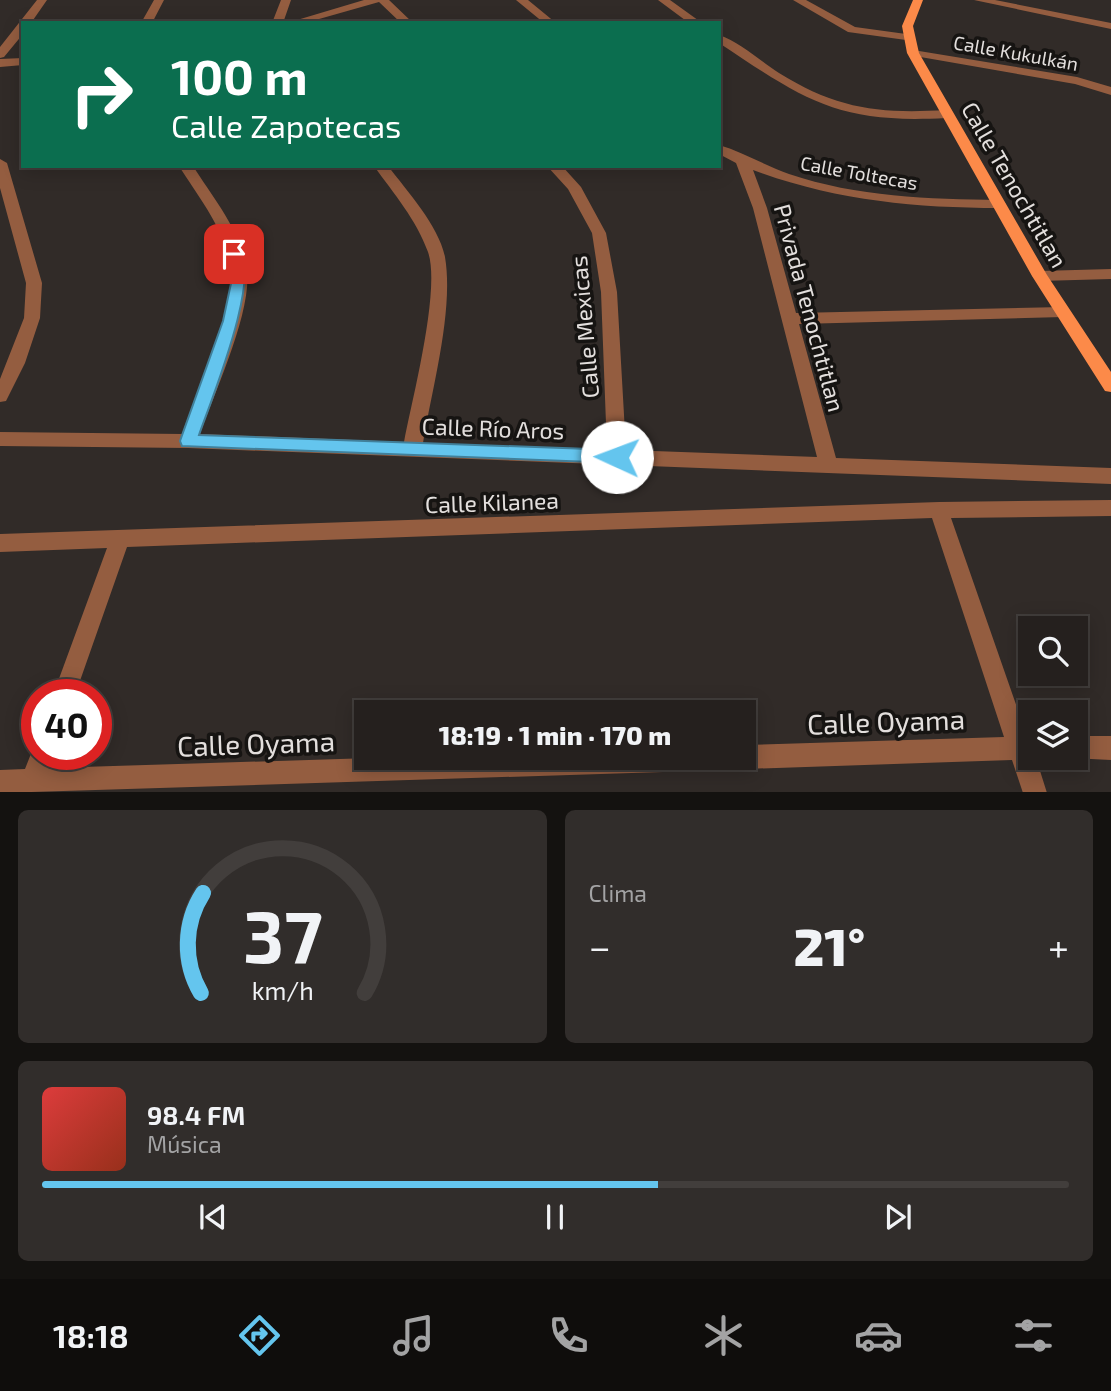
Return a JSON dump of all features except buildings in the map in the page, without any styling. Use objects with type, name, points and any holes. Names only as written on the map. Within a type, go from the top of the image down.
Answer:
[{"type":"main road","points":[[906,37],[907,22],[918,0]]},
{"type":"main road","name":"Calle Tenochtitlan","points":[[906,37],[946,114],[1040,276],[1111,386]]},
{"type":"street","points":[[26,21],[42,0]]},
{"type":"street","points":[[147,21],[159,0]]},
{"type":"street","points":[[278,21],[286,0]]},
{"type":"street","points":[[299,21],[376,0]]},
{"type":"street","points":[[383,0],[406,21]]},
{"type":"street","points":[[521,0],[548,21]]},
{"type":"street","points":[[663,0],[694,21]]},
{"type":"street","points":[[798,0],[852,30],[906,37]]},
{"type":"street","points":[[979,0],[1111,26]]},
{"type":"street","points":[[0,55],[21,28]]},
{"type":"street","points":[[721,39],[778,77],[844,109],[898,116],[946,114]]},
{"type":"street","name":"Calle Kukulkán","points":[[913,53],[1077,81],[1111,91]]},
{"type":"street","points":[[0,63],[21,61]]},
{"type":"street","name":"Calle Toltecas","points":[[721,150],[789,180],[869,198],[930,204],[999,204]]},
{"type":"street","name":"Privada Tenochtitlan","points":[[743,162],[760,208],[829,467]]},
{"type":"street","points":[[0,163],[34,283],[32,318],[17,363],[0,396]]},
{"type":"street","points":[[187,168],[228,234],[240,274],[231,321],[188,441]]},
{"type":"street","points":[[382,168],[420,218],[437,255],[438,308],[412,451]]},
{"type":"street","name":"Calle Mexicas","points":[[557,168],[574,187],[599,233],[609,292],[617,457]]},
{"type":"street","points":[[1040,276],[1111,274]]},
{"type":"street","points":[[790,319],[1063,312]]},
{"type":"street","name":"Calle Río Aros","points":[[0,439],[188,441],[1111,476]]},
{"type":"street","name":"Calle Kilanea","points":[[0,543],[120,541],[939,510],[1111,509]]},
{"type":"street","points":[[939,510],[1018,726]]},
{"type":"street","points":[[70,679],[120,541]]},
{"type":"street","name":"Calle Oyama","points":[[756,757],[1018,748]]},
{"type":"street","points":[[1088,748],[1111,748]]},
{"type":"street","points":[[31,787],[37,770]]},
{"type":"street","name":"Calle Oyama","points":[[0,782],[31,787],[438,770]]},
{"type":"street","points":[[1030,770],[1035,792]]},
{"type":"route","points":[[234,254],[240,274],[231,321],[188,441],[617,457]]}]
